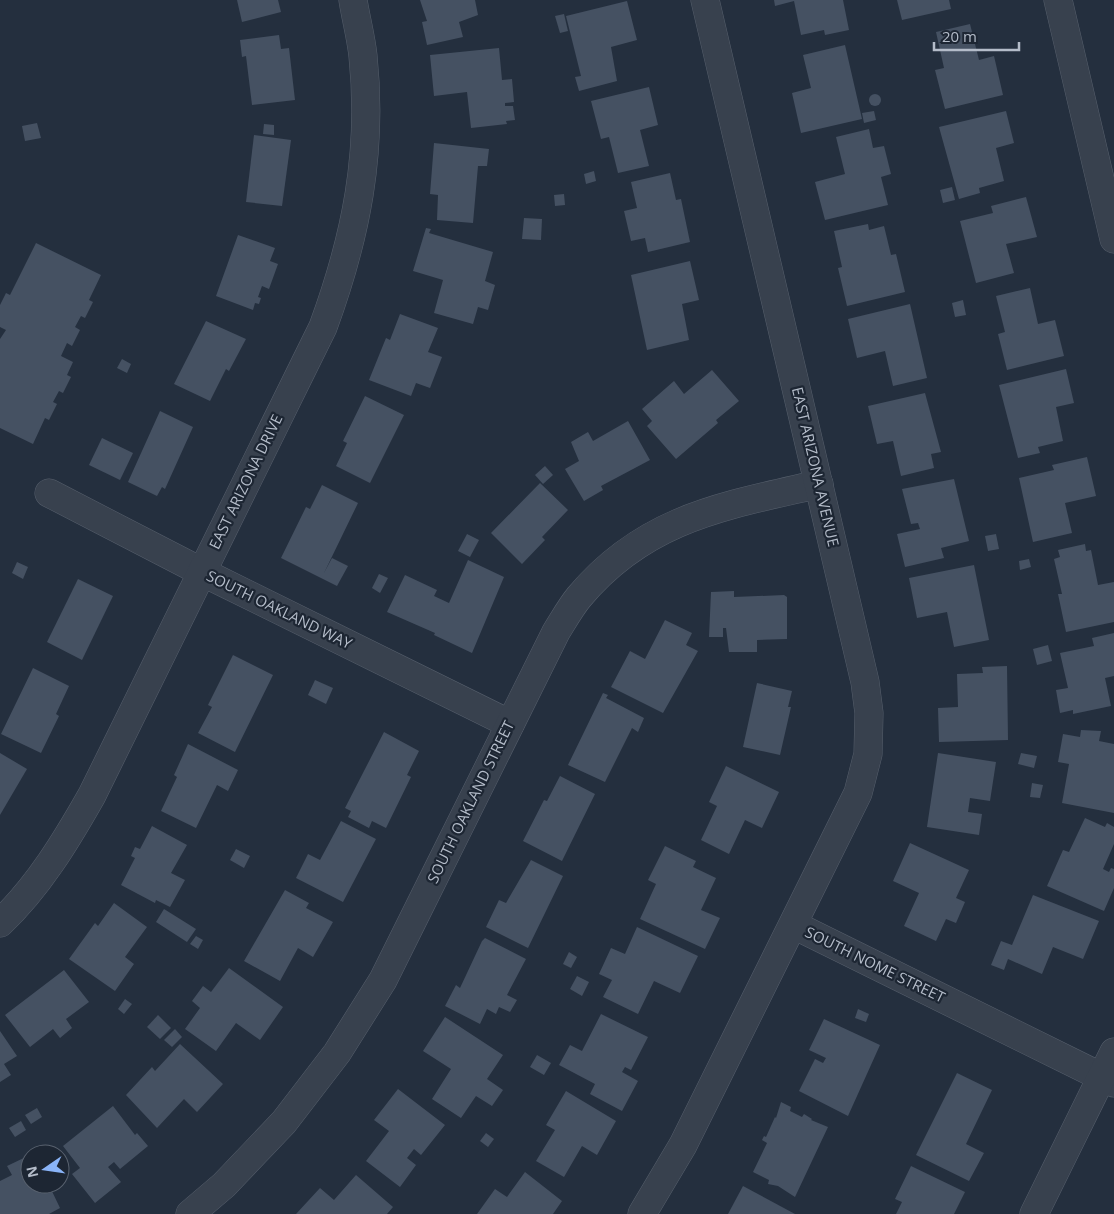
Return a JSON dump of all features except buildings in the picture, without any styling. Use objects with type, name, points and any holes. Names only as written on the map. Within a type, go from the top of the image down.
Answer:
[{"type":"street","name":"EAST ARIZONA DRIVE","points":[[0,923],[40,878],[69,836],[92,795],[322,327],[342,275],[357,212],[363,166],[366,110],[362,55],[353,0]]},
{"type":"street","name":"EAST ARIZONA AVENUE","points":[[705,0],[865,682],[870,713],[868,754],[858,793],[794,924]]},
{"type":"street","points":[[1058,0],[1114,239]]},
{"type":"street","name":"SOUTH OAKLAND STREET","points":[[190,1214],[224,1185],[284,1122],[337,1053],[383,980],[556,632],[578,598],[606,568],[638,544],[674,524],[712,509],[819,484]]},
{"type":"street","name":"SOUTH OAKLAND WAY","points":[[49,493],[202,572],[510,724]]},
{"type":"street","name":"SOUTH NOME STREET","points":[[642,1214],[683,1145],[794,924],[1108,1080]]},
{"type":"street","points":[[1034,1214],[1108,1080],[1114,1052]]}]
